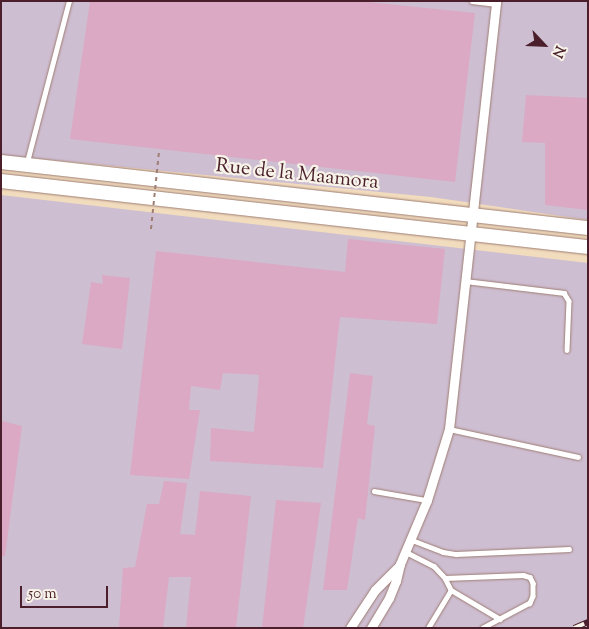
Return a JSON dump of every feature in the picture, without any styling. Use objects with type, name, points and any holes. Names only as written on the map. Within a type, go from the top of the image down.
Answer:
[{"type":"street","points":[[371,628],[389,598],[400,564],[428,500],[449,429],[496,3]]},
{"type":"street","name":"Rue de la Maamora","points":[[1,162],[588,228]]},
{"type":"street","name":"Rue de la Maamora","points":[[1,181],[588,247]]},
{"type":"street","points":[[285,213],[287,194]]},
{"type":"street","points":[[350,628],[375,590],[400,564]]},
{"type":"lane","points":[[26,165],[69,1]]},
{"type":"lane","points":[[472,1],[496,3]]},
{"type":"lane","points":[[465,281],[564,293],[569,300],[567,350]]},
{"type":"lane","points":[[449,429],[578,457]]},
{"type":"lane","points":[[374,491],[428,500]]},
{"type":"lane","points":[[412,540],[444,552],[456,554],[569,549]]},
{"type":"lane","points":[[406,552],[434,566],[445,578],[451,590],[500,619]]},
{"type":"lane","points":[[445,578],[523,575],[530,577],[533,583],[532,601],[483,628]]},
{"type":"lane","points":[[428,628],[451,590]]},
{"type":"path","points":[[151,230],[159,152]]},
{"type":"shaded area","points":[[1,1],[588,1],[588,220],[431,197],[1,155]]},
{"type":"shaded area","points":[[1,195],[588,263],[588,628],[1,628]]},
{"type":"building","points":[[90,1],[358,1],[475,13],[455,182],[70,139]]},
{"type":"building","points":[[526,95],[588,98],[588,210],[545,205],[545,143],[522,142]]},
{"type":"building","points":[[348,239],[445,249],[437,324],[340,317],[323,468],[210,461],[211,428],[254,432],[259,375],[223,373],[220,390],[191,386],[189,410],[200,410],[189,479],[130,475],[156,251],[345,272]]},
{"type":"building","points":[[102,275],[130,278],[122,349],[82,344],[91,282],[103,284]]},
{"type":"building","points":[[350,373],[373,376],[367,424],[375,426],[365,520],[358,518],[347,590],[323,590]]},
{"type":"building","points":[[1,421],[22,426],[5,556],[1,556]]},
{"type":"building","points":[[164,481],[187,483],[180,534],[195,535],[200,491],[251,496],[236,628],[186,628],[191,577],[169,577],[163,628],[119,627],[123,568],[135,567],[147,504],[159,504]]},
{"type":"building","points":[[276,500],[321,503],[303,628],[262,628]]},
{"type":"railway","points":[[574,628],[588,622]]}]
